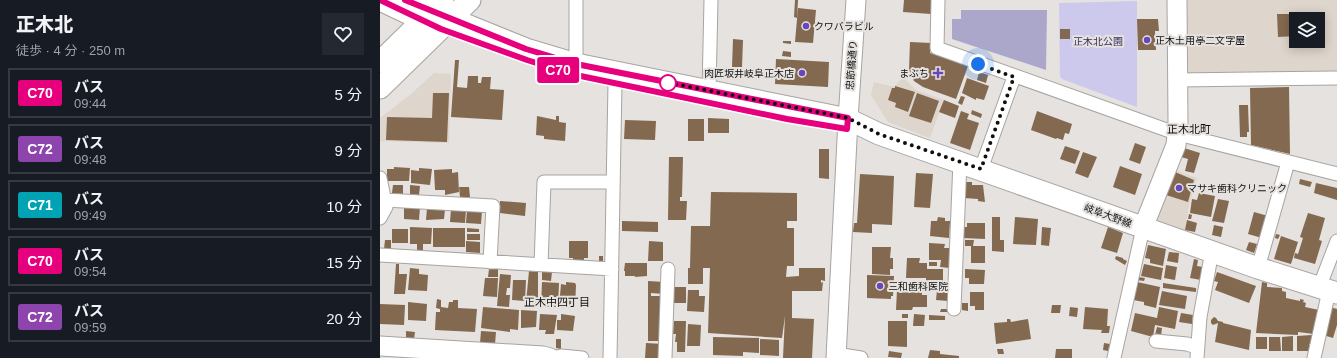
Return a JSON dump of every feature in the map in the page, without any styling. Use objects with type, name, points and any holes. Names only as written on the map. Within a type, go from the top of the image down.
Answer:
[{"type":"main road","name":"岐阜大野線","points":[[380,0],[438,16],[526,49],[576,64],[709,91],[848,124],[960,161],[1143,228],[1329,291]]},
{"type":"main road","name":"岐阜大野線","points":[[405,0],[527,60],[571,74],[787,119],[848,124]]},
{"type":"main road","points":[[380,62],[438,16],[470,0]]},
{"type":"main road","points":[[380,88],[438,16]]},
{"type":"street","points":[[576,0],[576,64]]},
{"type":"street","points":[[709,91],[711,0]]},
{"type":"street","name":"忠節橋通り","points":[[836,356],[856,0]]},
{"type":"street","points":[[938,0],[938,48],[1014,77],[1178,134],[1337,174]]},
{"type":"street","points":[[1114,358],[1143,228],[1176,145],[1178,134],[1177,0]]},
{"type":"street","points":[[981,169],[1014,77]]},
{"type":"street","points":[[1178,80],[1337,78]]},
{"type":"street","points":[[610,358],[615,83]]},
{"type":"street","points":[[954,309],[960,161]]},
{"type":"street","points":[[1258,268],[1288,162]]},
{"type":"street","points":[[380,178],[386,207],[380,218]]},
{"type":"street","points":[[541,265],[544,182],[613,182]]},
{"type":"street","points":[[385,200],[493,206],[490,262]]},
{"type":"street","points":[[1314,358],[1329,291],[1337,241]]},
{"type":"street","points":[[1196,353],[1212,251]]},
{"type":"street","points":[[380,255],[612,269]]},
{"type":"street","points":[[665,358],[668,269]]},
{"type":"street","points":[[1156,341],[1187,344],[1196,353]]},
{"type":"street","points":[[380,346],[476,355],[543,356],[551,358],[561,356],[582,358]]},
{"type":"street","points":[[836,356],[861,358]]},
{"type":"shaded area","points":[[1188,0],[1337,0],[1337,72],[1189,75],[1185,71],[1184,3]]},
{"type":"shaded area","points":[[961,10],[1047,10],[1046,70],[952,39],[952,19],[961,19]]},
{"type":"shaded area","points":[[434,73],[451,74],[449,143],[380,141],[380,118],[411,94]]},
{"type":"shaded area","points":[[903,77],[916,90],[944,100],[930,138],[888,122],[871,95],[874,82],[894,87]]},
{"type":"shaded area","points":[[1172,169],[1197,178],[1189,205],[1185,231],[1157,221],[1155,215]]},
{"type":"green space","name":"正木北公園","points":[[1137,1],[1137,107],[1062,79],[1060,76],[1059,3]]},
{"type":"building","points":[[795,0],[798,0],[797,18],[794,17]]},
{"type":"building","points":[[904,0],[932,0],[931,14],[903,12]]},
{"type":"building","name":"クワバラビル","points":[[798,8],[816,10],[813,43],[795,42]]},
{"type":"building","points":[[1277,14],[1289,14],[1289,36],[1278,37]]},
{"type":"building","name":"正木土用亭二文字屋","points":[[1137,19],[1158,19],[1159,31],[1155,31],[1156,50],[1138,50]]},
{"type":"building","points":[[1060,29],[1070,29],[1070,39],[1060,39]]},
{"type":"building","points":[[733,39],[743,40],[742,67],[732,67]]},
{"type":"building","points":[[783,41],[791,41],[791,44],[783,43]]},
{"type":"building","name":"まぶち","points":[[910,42],[931,43],[930,53],[968,66],[956,99],[923,87],[914,81],[909,70]]},
{"type":"building","points":[[783,51],[791,52],[791,57],[782,56]]},
{"type":"building","name":"肉匠坂井岐阜正木店","points":[[776,59],[829,62],[828,87],[775,84]]},
{"type":"building","points":[[455,60],[459,60],[457,87],[467,88],[468,76],[478,76],[478,83],[481,83],[482,77],[491,77],[490,89],[504,90],[502,120],[451,117]]},
{"type":"building","points":[[732,68],[741,68],[741,76],[732,75]]},
{"type":"building","points":[[979,72],[988,75],[986,83],[977,80]]},
{"type":"building","points":[[967,78],[989,86],[984,100],[976,98],[976,100],[962,93]]},
{"type":"building","points":[[895,86],[915,92],[908,112],[895,107],[896,103],[888,100],[892,88],[895,88]]},
{"type":"building","points":[[1289,87],[1290,154],[1251,145],[1250,88]]},
{"type":"building","points":[[433,93],[449,93],[447,142],[386,140],[387,117],[432,118]]},
{"type":"building","points":[[917,93],[939,101],[931,123],[909,116]]},
{"type":"building","points":[[961,96],[965,97],[962,105],[958,103]]},
{"type":"building","points":[[944,100],[959,106],[955,118],[939,112]]},
{"type":"building","points":[[1239,105],[1248,105],[1249,132],[1247,132],[1247,137],[1240,137]]},
{"type":"building","points":[[972,110],[982,114],[981,118],[971,114]]},
{"type":"building","points":[[961,111],[969,114],[967,119],[979,123],[970,150],[950,143]]},
{"type":"building","points":[[1037,111],[1072,124],[1069,134],[1065,133],[1063,140],[1031,130]]},
{"type":"building","points":[[537,116],[556,120],[556,116],[559,116],[559,122],[566,123],[565,141],[544,139],[544,136],[536,135]]},
{"type":"building","points":[[708,118],[729,119],[729,133],[708,133]]},
{"type":"building","points":[[688,119],[704,119],[704,141],[688,141]]},
{"type":"building","points":[[625,120],[656,121],[655,140],[624,139]]},
{"type":"building","points":[[1135,143],[1146,147],[1140,164],[1129,160]]},
{"type":"building","points":[[1065,146],[1080,151],[1075,164],[1060,159]]},
{"type":"building","points":[[1184,148],[1200,153],[1194,173],[1185,171],[1188,159],[1181,157]]},
{"type":"building","points":[[819,149],[829,149],[829,179],[819,178]]},
{"type":"building","points":[[1083,152],[1097,157],[1088,178],[1075,173]]},
{"type":"building","points":[[669,157],[683,157],[682,197],[680,197],[680,201],[687,201],[686,220],[668,220]]},
{"type":"building","points":[[1120,166],[1142,174],[1135,195],[1113,187]]},
{"type":"building","points":[[394,167],[410,168],[409,181],[387,181],[387,169],[394,169]]},
{"type":"building","points":[[419,168],[432,169],[430,185],[411,183],[411,170],[419,171]]},
{"type":"building","points":[[452,169],[452,173],[458,172],[459,192],[445,195],[445,190],[435,190],[434,170]]},
{"type":"building","name":"マサキ歯科クリニック","points":[[1175,172],[1194,180],[1188,202],[1166,195]]},
{"type":"building","points":[[916,173],[933,174],[930,208],[914,207]]},
{"type":"building","points":[[860,174],[894,176],[892,225],[872,224],[872,233],[853,232],[854,223],[857,223]]},
{"type":"building","points":[[1300,179],[1312,182],[1310,187],[1299,184]]},
{"type":"building","points":[[965,182],[972,182],[972,185],[983,185],[985,202],[978,201],[978,199],[964,198]]},
{"type":"building","points":[[1316,183],[1337,188],[1337,200],[1314,193]]},
{"type":"building","points":[[393,185],[403,185],[403,194],[392,193]]},
{"type":"building","points":[[410,185],[420,186],[419,195],[410,194]]},
{"type":"building","points":[[459,187],[469,187],[470,197],[460,197]]},
{"type":"building","points":[[711,192],[797,193],[797,221],[787,221],[787,228],[794,228],[794,266],[787,266],[786,277],[799,276],[799,268],[825,268],[825,281],[821,280],[821,283],[823,282],[822,291],[792,291],[792,318],[814,319],[812,358],[783,358],[785,316],[782,338],[708,333],[710,268],[703,268],[703,284],[688,284],[688,268],[690,268],[691,226],[710,226]]},
{"type":"building","points":[[1199,193],[1215,196],[1211,217],[1190,213],[1192,199],[1197,200]]},
{"type":"building","points":[[1218,199],[1229,201],[1224,223],[1212,221]]},
{"type":"building","points":[[500,201],[526,203],[525,216],[500,213]]},
{"type":"building","points":[[404,206],[420,207],[419,220],[404,219]]},
{"type":"building","points":[[427,208],[445,209],[444,219],[426,220]]},
{"type":"building","points":[[451,209],[466,210],[465,223],[450,222]]},
{"type":"building","points":[[467,210],[482,211],[481,224],[466,223]]},
{"type":"building","points":[[1254,212],[1268,216],[1262,238],[1248,234]]},
{"type":"building","points":[[1308,213],[1325,218],[1319,240],[1322,241],[1315,264],[1294,258],[1295,253],[1298,254],[1303,238],[1300,237]]},
{"type":"building","points":[[1189,214],[1192,215],[1191,219],[1188,219]]},
{"type":"building","points":[[938,217],[945,218],[945,221],[950,221],[949,238],[930,236],[931,221],[937,221]]},
{"type":"building","points":[[992,217],[1000,217],[1000,240],[1004,240],[1004,252],[992,251]]},
{"type":"building","points":[[1015,217],[1038,219],[1036,245],[1013,244]]},
{"type":"building","points":[[1187,220],[1197,223],[1195,232],[1185,230]]},
{"type":"building","points":[[622,221],[658,222],[658,232],[622,231]]},
{"type":"building","points":[[967,223],[985,223],[985,239],[963,238],[963,227],[967,227]]},
{"type":"building","points":[[1214,225],[1223,227],[1221,237],[1212,235]]},
{"type":"building","points":[[410,227],[432,228],[431,244],[423,244],[423,251],[417,251],[417,244],[410,244]]},
{"type":"building","points":[[1042,227],[1051,228],[1049,246],[1041,245]]},
{"type":"building","points":[[1108,227],[1123,233],[1117,253],[1101,248]]},
{"type":"building","points":[[433,228],[465,228],[465,247],[433,247]]},
{"type":"building","points":[[467,228],[479,229],[479,232],[467,232]]},
{"type":"building","points":[[392,229],[408,229],[408,243],[392,243]]},
{"type":"building","points":[[467,234],[480,234],[480,240],[467,240]]},
{"type":"building","points":[[1276,234],[1280,235],[1278,239],[1275,238]]},
{"type":"building","points":[[1281,236],[1298,242],[1291,264],[1274,259]]},
{"type":"building","points":[[385,240],[391,240],[391,249],[384,249]]},
{"type":"building","points":[[965,240],[974,240],[973,246],[985,246],[985,263],[971,263],[971,246],[965,246]]},
{"type":"building","points":[[466,241],[480,242],[480,253],[466,252]]},
{"type":"building","points":[[569,241],[588,241],[588,258],[584,258],[584,260],[573,260],[573,258],[569,258]]},
{"type":"building","points":[[649,241],[663,242],[663,261],[648,261]]},
{"type":"building","points":[[1249,242],[1257,244],[1254,253],[1246,250]]},
{"type":"building","points":[[929,243],[945,244],[944,248],[951,248],[950,268],[940,267],[941,260],[929,260]]},
{"type":"building","points":[[1148,245],[1166,249],[1163,266],[1150,263],[1150,259],[1145,258]]},
{"type":"building","points":[[872,247],[891,247],[890,258],[893,258],[893,269],[890,269],[890,275],[872,274]]},
{"type":"building","points":[[1169,252],[1179,253],[1178,263],[1167,261]]},
{"type":"building","points":[[599,256],[603,256],[603,262],[599,262]]},
{"type":"building","points":[[1116,256],[1127,261],[1125,265],[1115,259]]},
{"type":"building","points":[[907,258],[920,258],[919,263],[927,263],[927,269],[943,269],[943,286],[926,286],[926,278],[906,278]]},
{"type":"building","points":[[1194,259],[1198,260],[1197,266],[1203,267],[1201,280],[1190,278]]},
{"type":"building","points":[[929,262],[937,262],[937,266],[929,266]]},
{"type":"building","points":[[625,263],[647,263],[647,276],[625,276]]},
{"type":"building","points":[[396,264],[399,264],[399,274],[407,274],[405,294],[394,294]]},
{"type":"building","points":[[1144,264],[1163,268],[1161,280],[1141,276]]},
{"type":"building","points":[[1166,265],[1177,267],[1175,280],[1164,278]]},
{"type":"building","points":[[410,268],[419,269],[419,274],[428,275],[427,291],[408,290]]},
{"type":"building","points":[[489,269],[498,269],[498,277],[488,277]]},
{"type":"building","points":[[965,269],[985,270],[984,284],[969,284],[969,278],[965,278]]},
{"type":"building","points":[[529,271],[538,272],[538,305],[526,303]]},
{"type":"building","points":[[542,272],[552,272],[551,281],[542,280]]},
{"type":"building","points":[[1217,272],[1256,286],[1249,303],[1215,290],[1218,282],[1214,281]]},
{"type":"building","points":[[500,274],[511,275],[510,288],[507,288],[506,295],[510,295],[509,307],[497,306]]},
{"type":"building","name":"三和歯科医院","points":[[867,275],[894,276],[893,296],[891,296],[891,299],[867,298]]},
{"type":"building","points":[[1138,277],[1145,278],[1144,281],[1137,280]]},
{"type":"building","points":[[485,278],[498,278],[497,297],[483,296]]},
{"type":"building","points":[[513,280],[526,280],[525,301],[512,300]]},
{"type":"building","points":[[648,281],[664,282],[664,294],[651,293],[651,296],[664,296],[663,341],[648,341]]},
{"type":"building","points":[[542,282],[559,283],[558,307],[541,306]]},
{"type":"building","points":[[566,282],[575,283],[576,285],[575,308],[559,307],[561,284],[566,285]]},
{"type":"building","points":[[1137,282],[1160,287],[1156,308],[1144,305],[1144,302],[1133,300]]},
{"type":"building","points":[[1262,282],[1267,283],[1267,287],[1282,288],[1282,291],[1286,292],[1286,298],[1300,301],[1300,299],[1304,300],[1303,302],[1306,303],[1305,307],[1319,310],[1314,334],[1298,332],[1298,335],[1256,333]]},
{"type":"building","points":[[1163,283],[1196,288],[1196,292],[1163,288]]},
{"type":"building","points":[[672,287],[686,287],[686,303],[671,303]]},
{"type":"building","points":[[688,290],[699,290],[699,296],[705,296],[704,312],[687,311]]},
{"type":"building","points":[[897,290],[922,290],[922,295],[927,295],[927,307],[913,307],[912,310],[896,310]]},
{"type":"building","points":[[937,290],[948,290],[948,301],[936,300]]},
{"type":"building","points":[[1162,291],[1187,296],[1185,309],[1159,305]]},
{"type":"building","points":[[970,292],[984,292],[984,310],[975,310],[975,306],[970,306]]},
{"type":"building","points":[[437,299],[441,300],[441,307],[448,308],[449,302],[458,300],[458,308],[477,309],[475,332],[435,330],[436,312],[440,312],[440,309],[436,308]]},
{"type":"building","points":[[408,302],[427,304],[426,321],[408,320]]},
{"type":"building","points":[[962,303],[968,303],[968,311],[962,310]]},
{"type":"building","points":[[380,304],[405,305],[404,325],[380,324]]},
{"type":"building","points":[[1052,305],[1061,305],[1060,313],[1051,313]]},
{"type":"building","points":[[483,307],[519,310],[518,330],[510,329],[510,332],[481,328]]},
{"type":"building","points":[[1070,307],[1078,308],[1077,317],[1069,316]]},
{"type":"building","points":[[1085,307],[1108,309],[1107,326],[1110,326],[1109,333],[1101,333],[1102,330],[1083,329]]},
{"type":"building","points":[[1159,307],[1178,311],[1175,329],[1155,325],[1153,337],[1131,331],[1135,313],[1157,318]]},
{"type":"building","points":[[1330,307],[1337,309],[1337,325],[1333,338],[1323,335]]},
{"type":"building","points":[[941,309],[948,309],[947,312],[940,312]]},
{"type":"building","points":[[521,310],[537,311],[536,327],[521,328]]},
{"type":"building","points":[[1181,313],[1193,315],[1192,324],[1179,322]]},
{"type":"building","points":[[540,314],[557,315],[554,334],[545,334],[546,330],[539,330]]},
{"type":"building","points":[[561,314],[575,316],[573,331],[557,330],[557,320],[561,320]]},
{"type":"building","points":[[902,314],[908,314],[908,318],[902,318]]},
{"type":"building","points":[[914,314],[925,315],[924,326],[913,326]]},
{"type":"building","points":[[929,315],[945,316],[945,320],[929,320]]},
{"type":"building","points":[[1214,317],[1223,323],[1251,330],[1249,350],[1215,342],[1218,323],[1213,325],[1211,323],[1211,320]]},
{"type":"building","points":[[1007,319],[1010,319],[1011,322],[1028,319],[1031,339],[996,344],[994,323],[1007,322]]},
{"type":"building","points":[[674,321],[686,321],[685,352],[677,352],[677,342],[675,342],[676,334],[673,334]]},
{"type":"building","points":[[888,321],[907,321],[907,347],[888,346]]},
{"type":"building","points":[[688,324],[701,325],[700,346],[687,346]]},
{"type":"building","points":[[1157,327],[1162,328],[1161,336],[1155,335]]},
{"type":"building","points":[[406,331],[415,332],[414,339],[406,339]]},
{"type":"building","points":[[481,331],[496,332],[495,344],[480,343]]},
{"type":"building","points":[[1312,335],[1312,344],[1309,344],[1309,351],[1297,351],[1297,336]]},
{"type":"building","points":[[1293,336],[1293,351],[1282,351],[1282,337]]},
{"type":"building","points":[[713,337],[759,338],[759,353],[743,352],[743,356],[713,355]]},
{"type":"building","points":[[1256,337],[1267,337],[1267,349],[1256,349]]},
{"type":"building","points":[[1269,337],[1280,337],[1281,351],[1269,351]]},
{"type":"building","points":[[556,339],[561,339],[561,349],[556,348]]},
{"type":"building","points":[[760,339],[779,340],[779,356],[760,355]]},
{"type":"building","points":[[646,343],[663,344],[662,358],[645,358]]},
{"type":"building","points":[[1104,343],[1110,344],[1108,351],[1103,350]]},
{"type":"building","points":[[997,349],[1003,349],[1004,354],[998,354]]},
{"type":"building","points":[[1056,349],[1072,349],[1072,358],[1055,358]]},
{"type":"building","points":[[930,350],[940,351],[940,354],[959,356],[959,358],[928,358]]},
{"type":"building","points":[[889,351],[902,353],[901,358],[888,357]]},
{"type":"bus line","name":"C70","points":[[380,0],[441,29],[571,74],[787,119],[847,129],[848,118],[620,74],[576,64],[526,49],[450,20],[405,0]]},
{"type":"place","name":"クワバラビル","points":[[806,26]]},
{"type":"place","name":"正木土用亭二文字屋","points":[[1147,40]]},
{"type":"place","name":"肉匠坂井岐阜正木店","points":[[802,73]]},
{"type":"place","name":"まぶち","points":[[938,73]]},
{"type":"place","name":"マサキ歯科クリニック","points":[[1179,188]]},
{"type":"place","name":"三和歯科医院","points":[[880,286]]},
{"type":"district","name":"正木北町","points":[[1189,129]]},
{"type":"district","name":"正木中四丁目","points":[[557,302]]},
{"type":"route","points":[[668,83],[665,82],[848,118],[879,134],[981,169],[1014,77],[978,64]]}]
